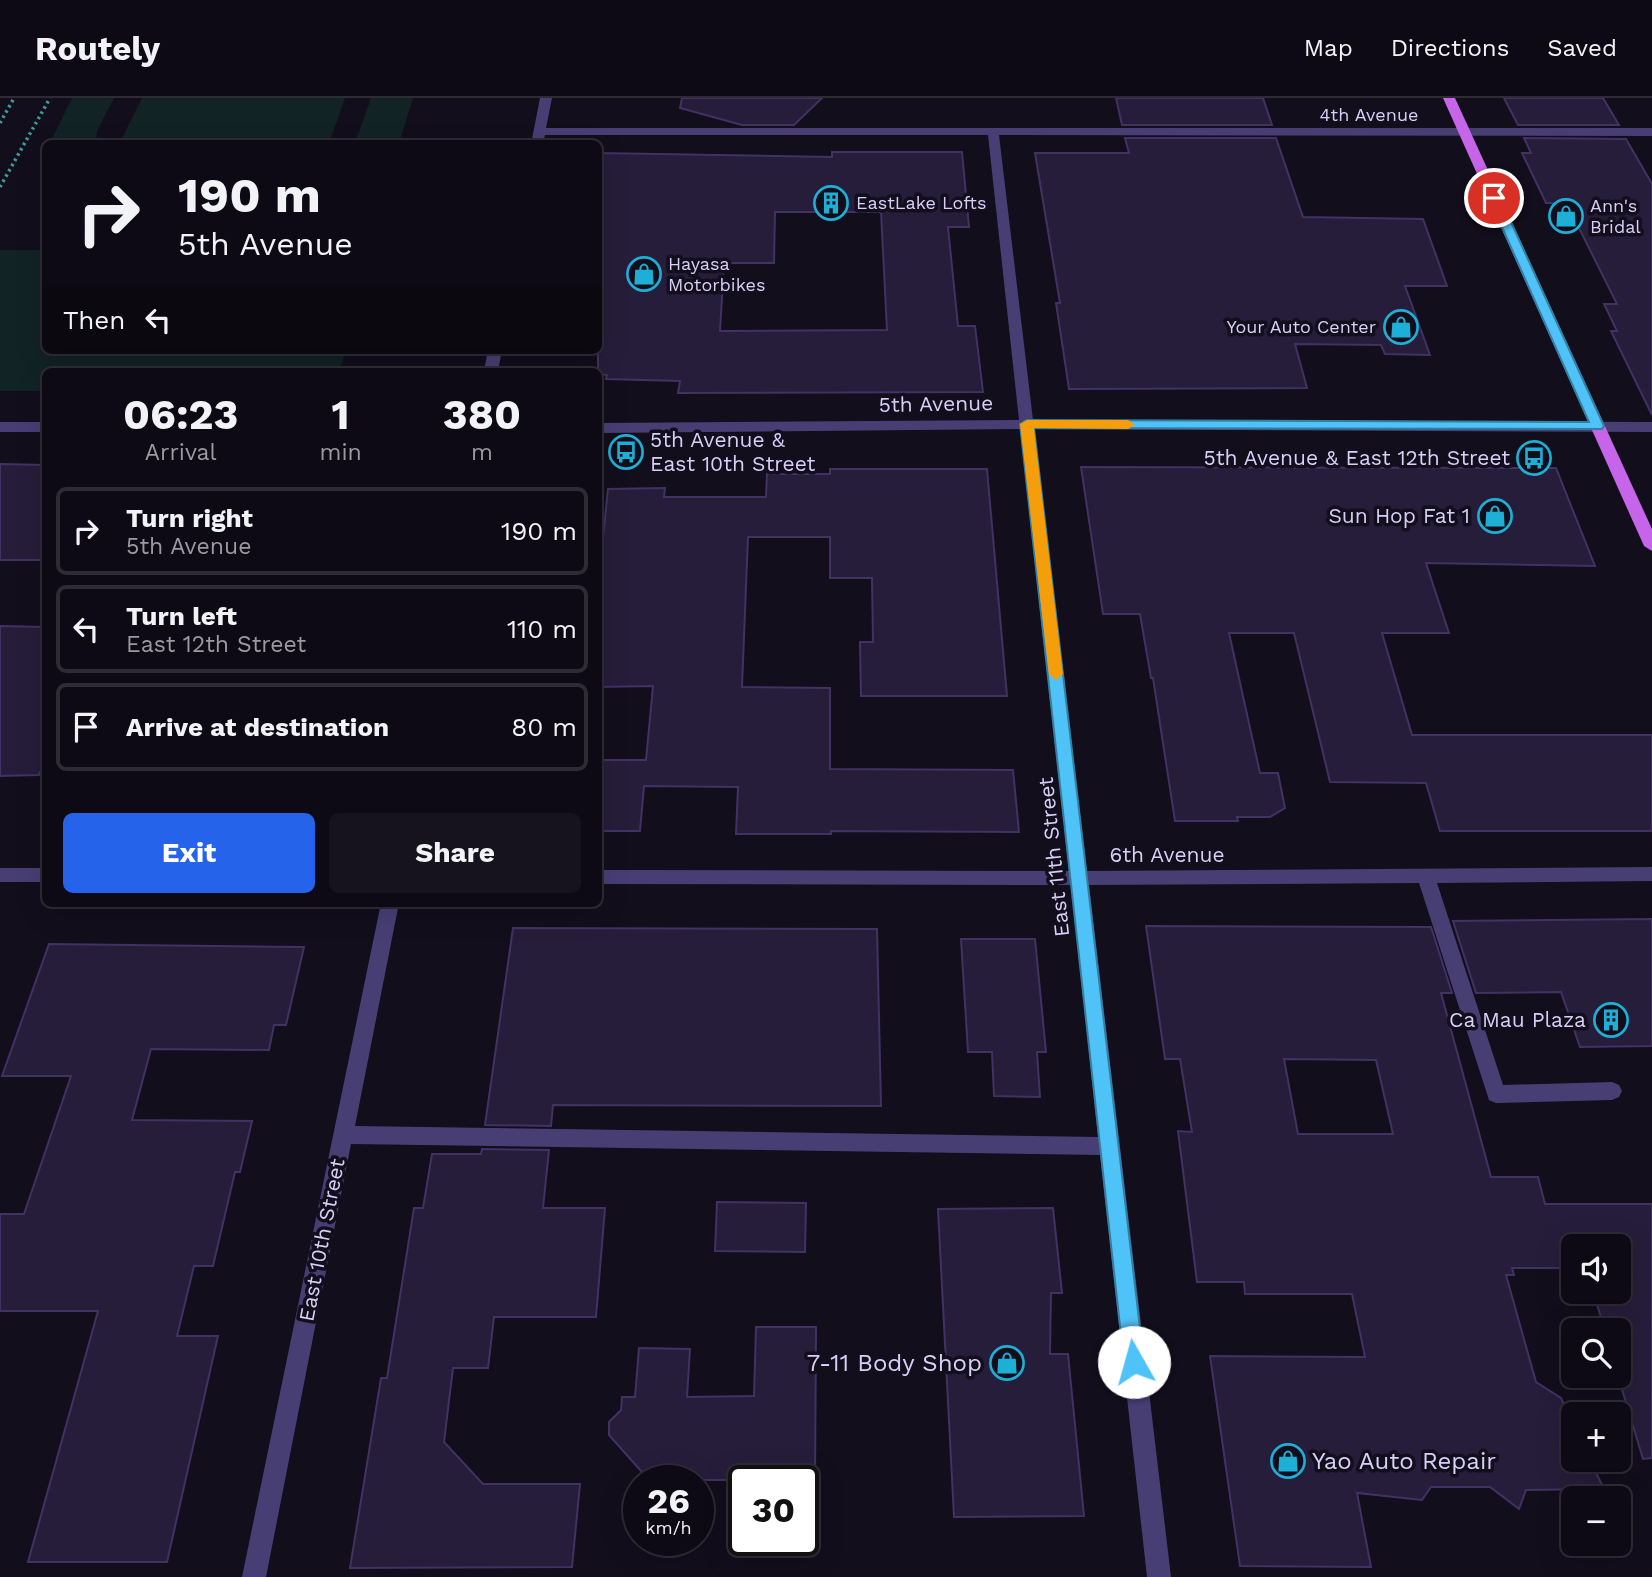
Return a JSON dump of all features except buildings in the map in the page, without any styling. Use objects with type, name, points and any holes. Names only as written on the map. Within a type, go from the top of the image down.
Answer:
[{"type":"main road","points":[[1450,98],[1652,546]]},
{"type":"street","points":[[538,137],[546,98]]},
{"type":"street","name":"4th Avenue","points":[[538,137],[993,131],[1652,132]]},
{"type":"street","name":"East 11th Street","points":[[993,131],[1159,1577]]},
{"type":"street","name":"5th Avenue","points":[[602,428],[1027,424],[1652,427]]},
{"type":"street","points":[[0,427],[42,427]]},
{"type":"street","name":"6th Avenue","points":[[602,877],[1079,878],[1652,874]]},
{"type":"street","points":[[0,875],[42,875]]},
{"type":"street","points":[[1426,876],[1496,1094],[1612,1091]]},
{"type":"street","name":"East 10th Street","points":[[254,1577],[389,907]]},
{"type":"street","points":[[344,1135],[1109,1146]]},
{"type":"path","points":[[0,123],[14,98]]},
{"type":"path","points":[[0,187],[50,98]]},
{"type":"shaded area","points":[[72,98],[114,98],[97,131],[96,140],[51,140]]},
{"type":"shaded area","points":[[142,98],[345,98],[331,138],[122,138]]},
{"type":"shaded area","points":[[371,98],[413,98],[400,140],[356,140]]},
{"type":"shaded area","points":[[0,250],[42,250],[42,354],[345,354],[340,368],[42,368],[42,391],[0,391]]},
{"type":"slow traffic","points":[[1056,674],[1027,424],[1128,425]]},
{"type":"place","name":"EastLake Lofts","points":[[831,203]]},
{"type":"place","name":"Ann's Bridal","points":[[1566,216]]},
{"type":"place","name":"Hayasa Motorbikes","points":[[644,274]]},
{"type":"place","name":"Your Auto Center","points":[[1401,327]]},
{"type":"place","name":"5th Avenue & East 10th Street","points":[[626,452]]},
{"type":"place","name":"5th Avenue & East 12th Street","points":[[1534,458]]},
{"type":"place","name":"Sun Hop Fat 1","points":[[1495,516]]},
{"type":"place","name":"Ca Mau Plaza","points":[[1611,1020]]},
{"type":"place","name":"7-11 Body Shop","points":[[1007,1363]]},
{"type":"place","name":"Yao Auto Repair","points":[[1288,1461]]},
{"type":"route","points":[[1134,1362],[1027,424],[1598,426],[1494,198]]}]
